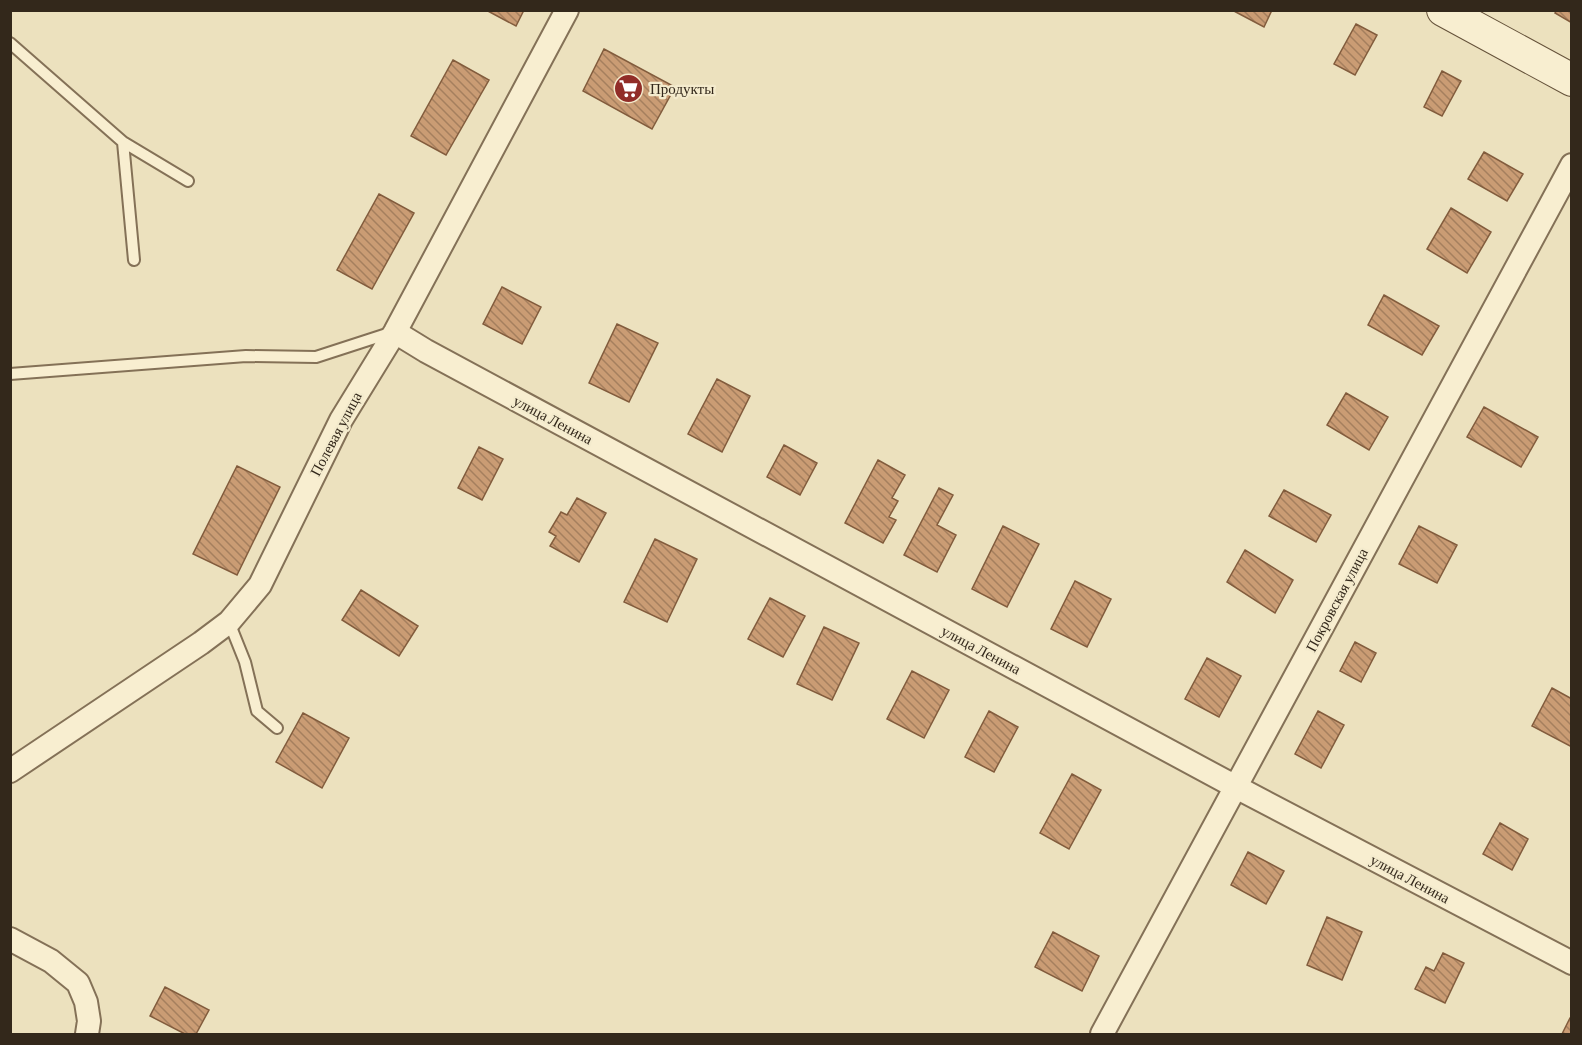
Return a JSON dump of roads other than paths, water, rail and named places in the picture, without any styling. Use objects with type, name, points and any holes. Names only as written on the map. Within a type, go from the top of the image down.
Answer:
[{"type":"main road","points":[[1443,10],[1572,80]]},
{"type":"street","name":"Полевая улица","points":[[10,771],[201,643],[229,622],[260,585],[341,420],[395,332],[567,10]]},
{"type":"street","name":"Покровская улица","points":[[1102,1035],[1572,165]]},
{"type":"street","name":"улица Ленина","points":[[395,332],[426,351],[1236,787],[1572,963]]},
{"type":"street","points":[[10,939],[51,961],[78,983],[86,1002],[89,1021],[87,1035]]},
{"type":"lane","points":[[10,43],[123,142],[188,181]]},
{"type":"lane","points":[[123,142],[134,260]]},
{"type":"lane","points":[[10,374],[246,356],[316,357],[395,332]]},
{"type":"lane","points":[[229,622],[245,662],[257,711],[277,728]]},
{"type":"place","name":"Продукты","points":[[629,89]]}]
